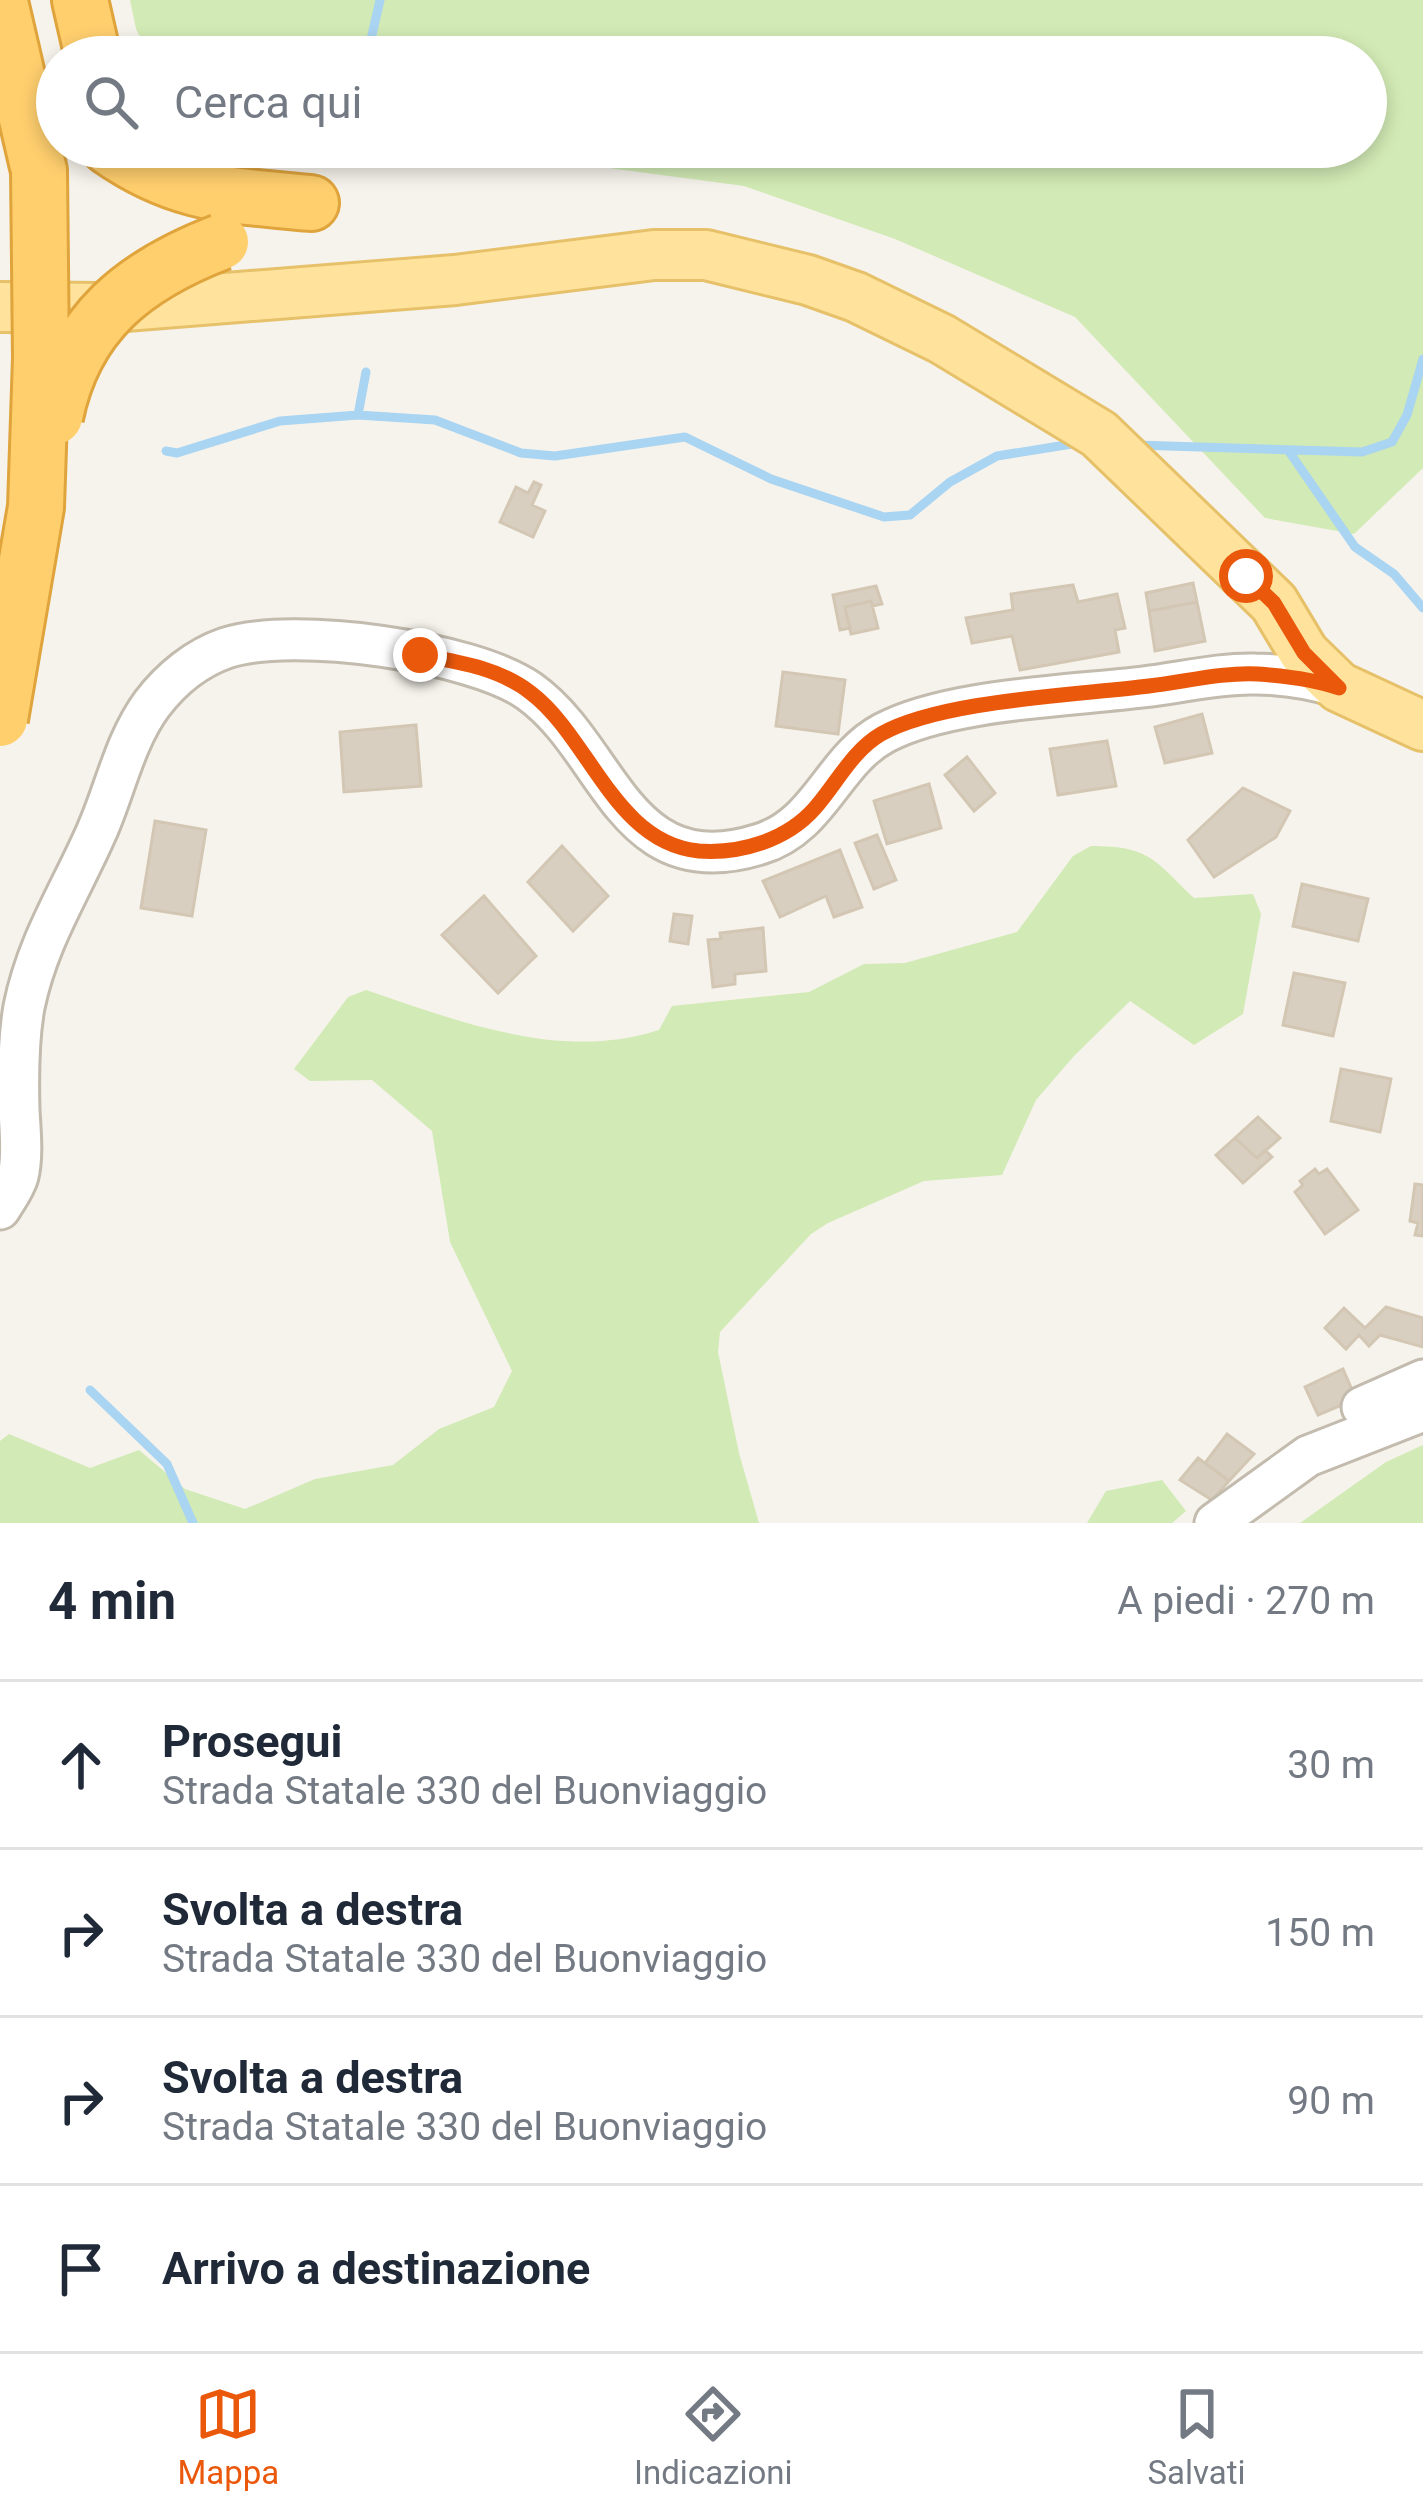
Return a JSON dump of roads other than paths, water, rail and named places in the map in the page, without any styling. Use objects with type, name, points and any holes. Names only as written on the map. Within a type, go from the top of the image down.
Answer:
[{"type":"highway","points":[[17,0],[36,43]]},
{"type":"highway","points":[[80,0],[88,36]]},
{"type":"highway","points":[[0,2],[36,158]]},
{"type":"highway","points":[[37,507],[38,168]]},
{"type":"highway","points":[[139,168],[200,193],[311,202]]},
{"type":"highway","points":[[195,168],[311,202]]},
{"type":"highway","points":[[0,719],[6,662],[60,392],[78,350],[132,287],[172,261],[311,202]]},
{"type":"highway","points":[[0,234],[14,282],[28,379],[37,507]]},
{"type":"main road","points":[[0,307],[100,308],[455,280],[653,255],[706,255],[760,266],[856,297],[942,339],[1099,434],[1274,603],[1304,653],[1339,688],[1423,727]]},
{"type":"street","points":[[0,1209],[18,1177],[17,1056],[24,1005],[42,939],[97,832],[137,728],[179,675],[227,648],[297,639],[341,643],[438,658],[500,674],[532,693],[570,734],[627,814],[661,838],[696,851],[761,844],[791,829],[813,811],[857,753],[880,734],[939,712],[1253,674],[1339,688]]},
{"type":"street","points":[[1288,1468],[1288,1451],[1308,1430],[1423,1380]]},
{"type":"street","points":[[1215,1523],[1288,1468],[1341,1441],[1423,1411]]},
{"type":"waterway","points":[[372,36],[380,0]]},
{"type":"waterway","points":[[1136,445],[1362,452],[1392,442],[1407,415],[1423,359]]},
{"type":"waterway","points":[[358,415],[366,372]]},
{"type":"waterway","points":[[166,451],[177,453],[280,421],[358,415],[435,420],[521,453],[555,456],[685,437],[771,479],[884,517],[910,515],[950,482],[997,456],[1078,443]]},
{"type":"waterway","points":[[1288,450],[1355,547],[1394,574],[1423,608]]},
{"type":"waterway","points":[[90,1390],[167,1464],[193,1523]]}]
